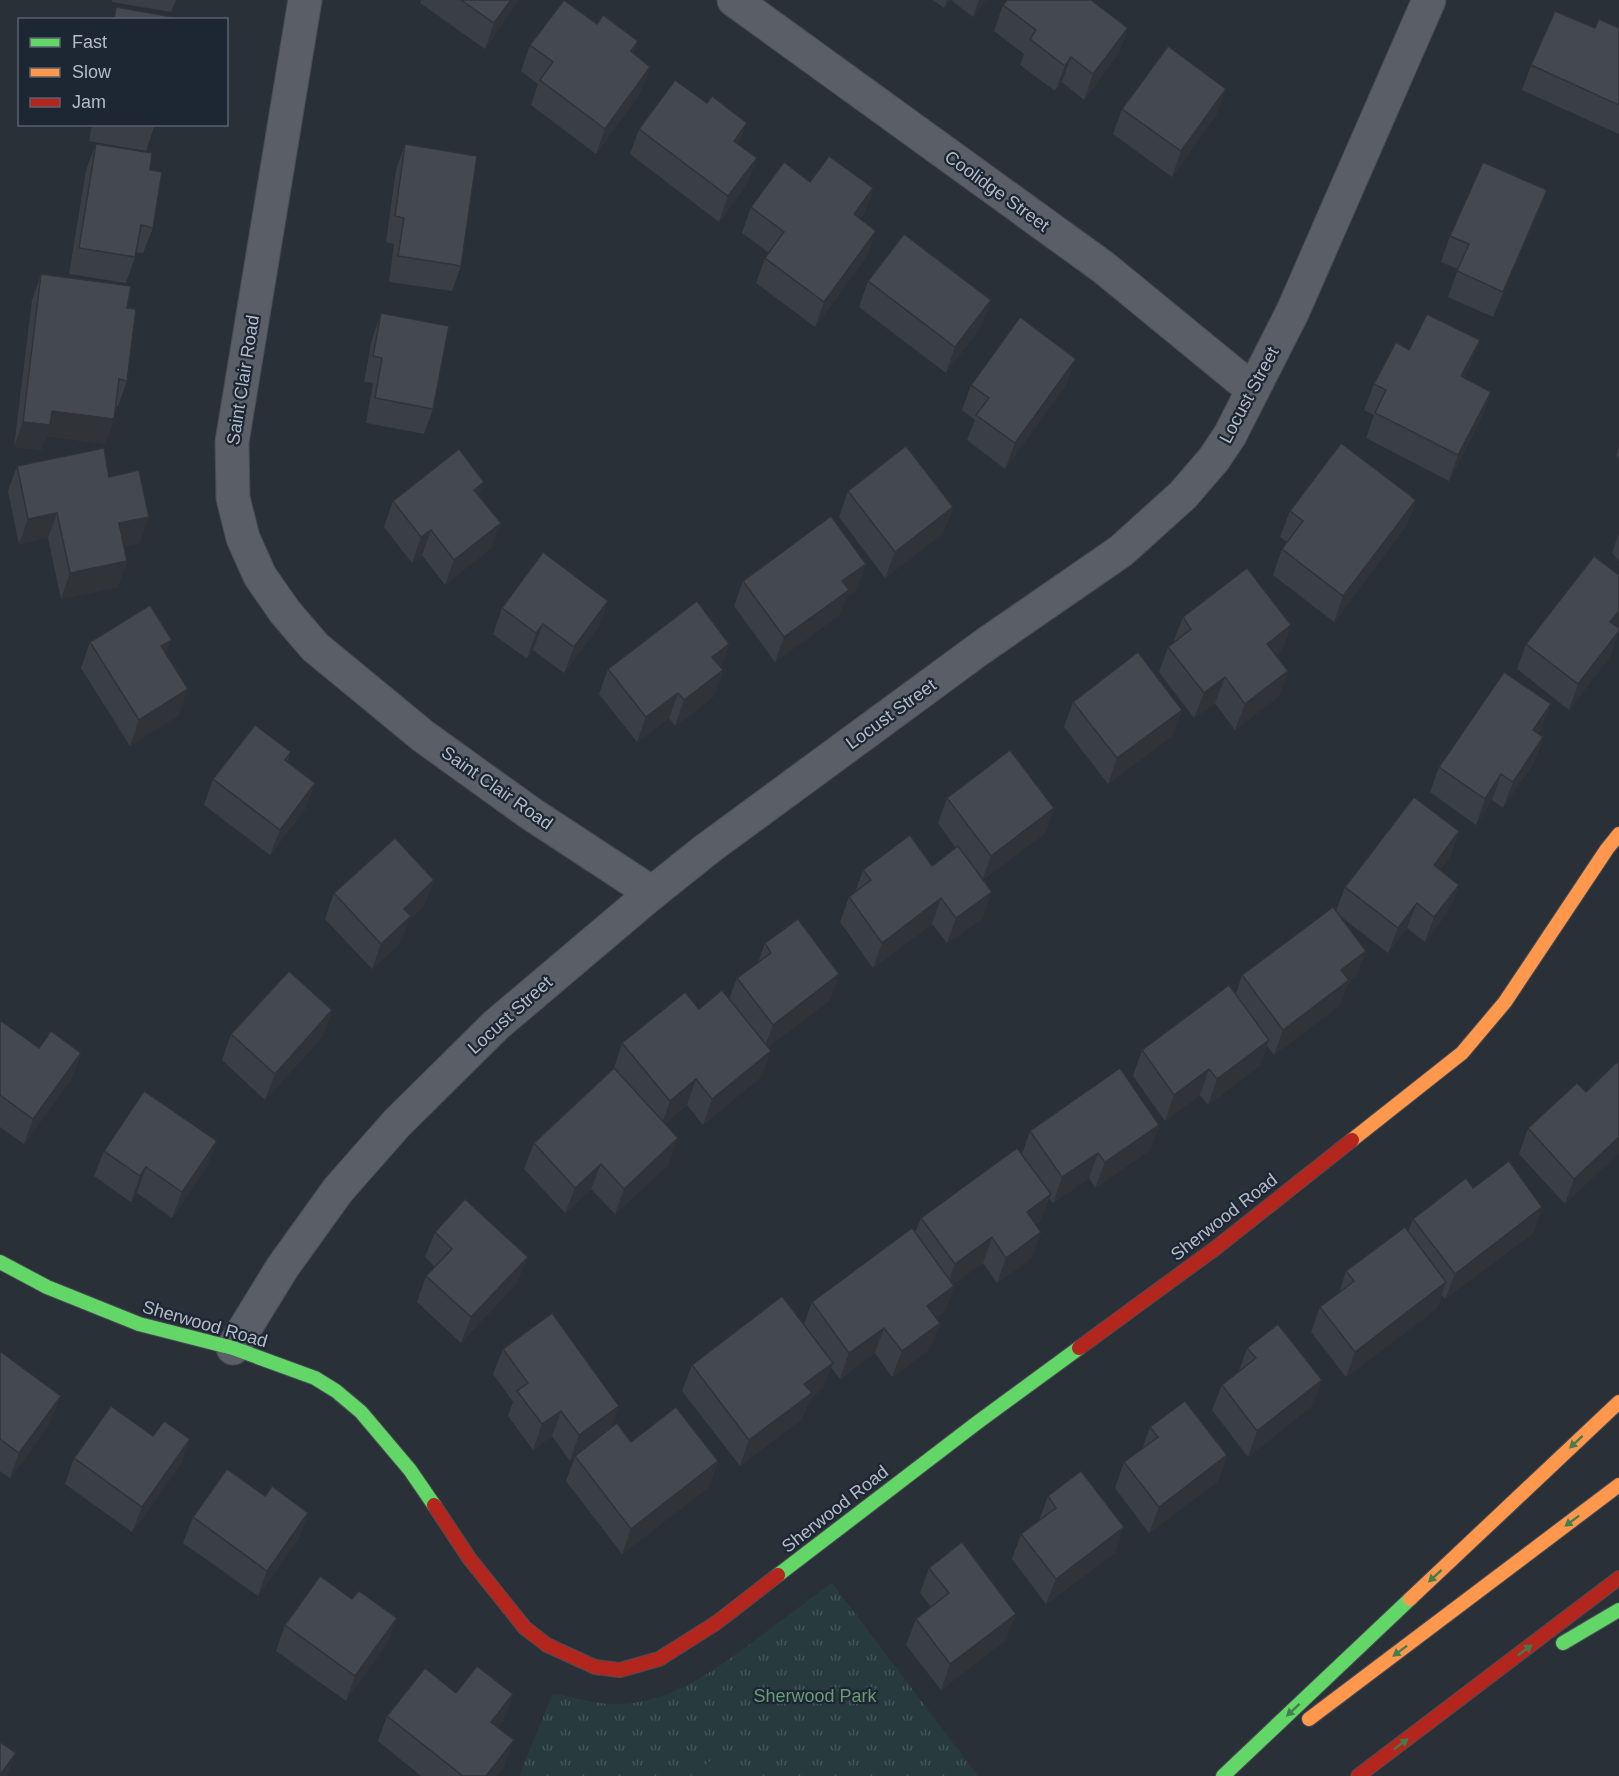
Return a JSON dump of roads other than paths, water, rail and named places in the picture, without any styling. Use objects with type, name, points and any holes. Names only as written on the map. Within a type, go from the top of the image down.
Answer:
[{"type":"main road","name":"Sherwood Road","points":[[0,1262],[48,1287],[139,1324],[233,1348],[315,1378],[336,1390],[361,1412],[410,1470],[469,1558],[525,1628],[547,1645],[595,1667],[620,1670],[659,1659],[716,1623],[978,1422],[1217,1246],[1462,1053],[1504,1002],[1619,834]]},
{"type":"main road","points":[[1223,1776],[1619,1402]]},
{"type":"main road","points":[[1300,1726],[1619,1485]]},
{"type":"main road","points":[[1358,1776],[1619,1578]]},
{"type":"main road","points":[[1445,1711],[1619,1610]]},
{"type":"main road","points":[[1234,1776],[1272,1748]]},
{"type":"street","name":"Saint Clair Road","points":[[305,0],[232,442],[233,498],[243,538],[260,576],[285,612],[315,647],[423,736],[530,813],[652,892]]},
{"type":"street","name":"Coolidge Street","points":[[734,0],[1103,267],[1253,390]]},
{"type":"street","name":"Locust Street","points":[[233,1348],[282,1268],[338,1190],[397,1123],[496,1025],[652,892],[707,849],[982,647],[1121,551],[1183,495],[1214,459],[1230,435],[1293,311],[1429,0]]},
{"type":"park label","name":"Sherwood Park","points":[[815,1696]]}]
